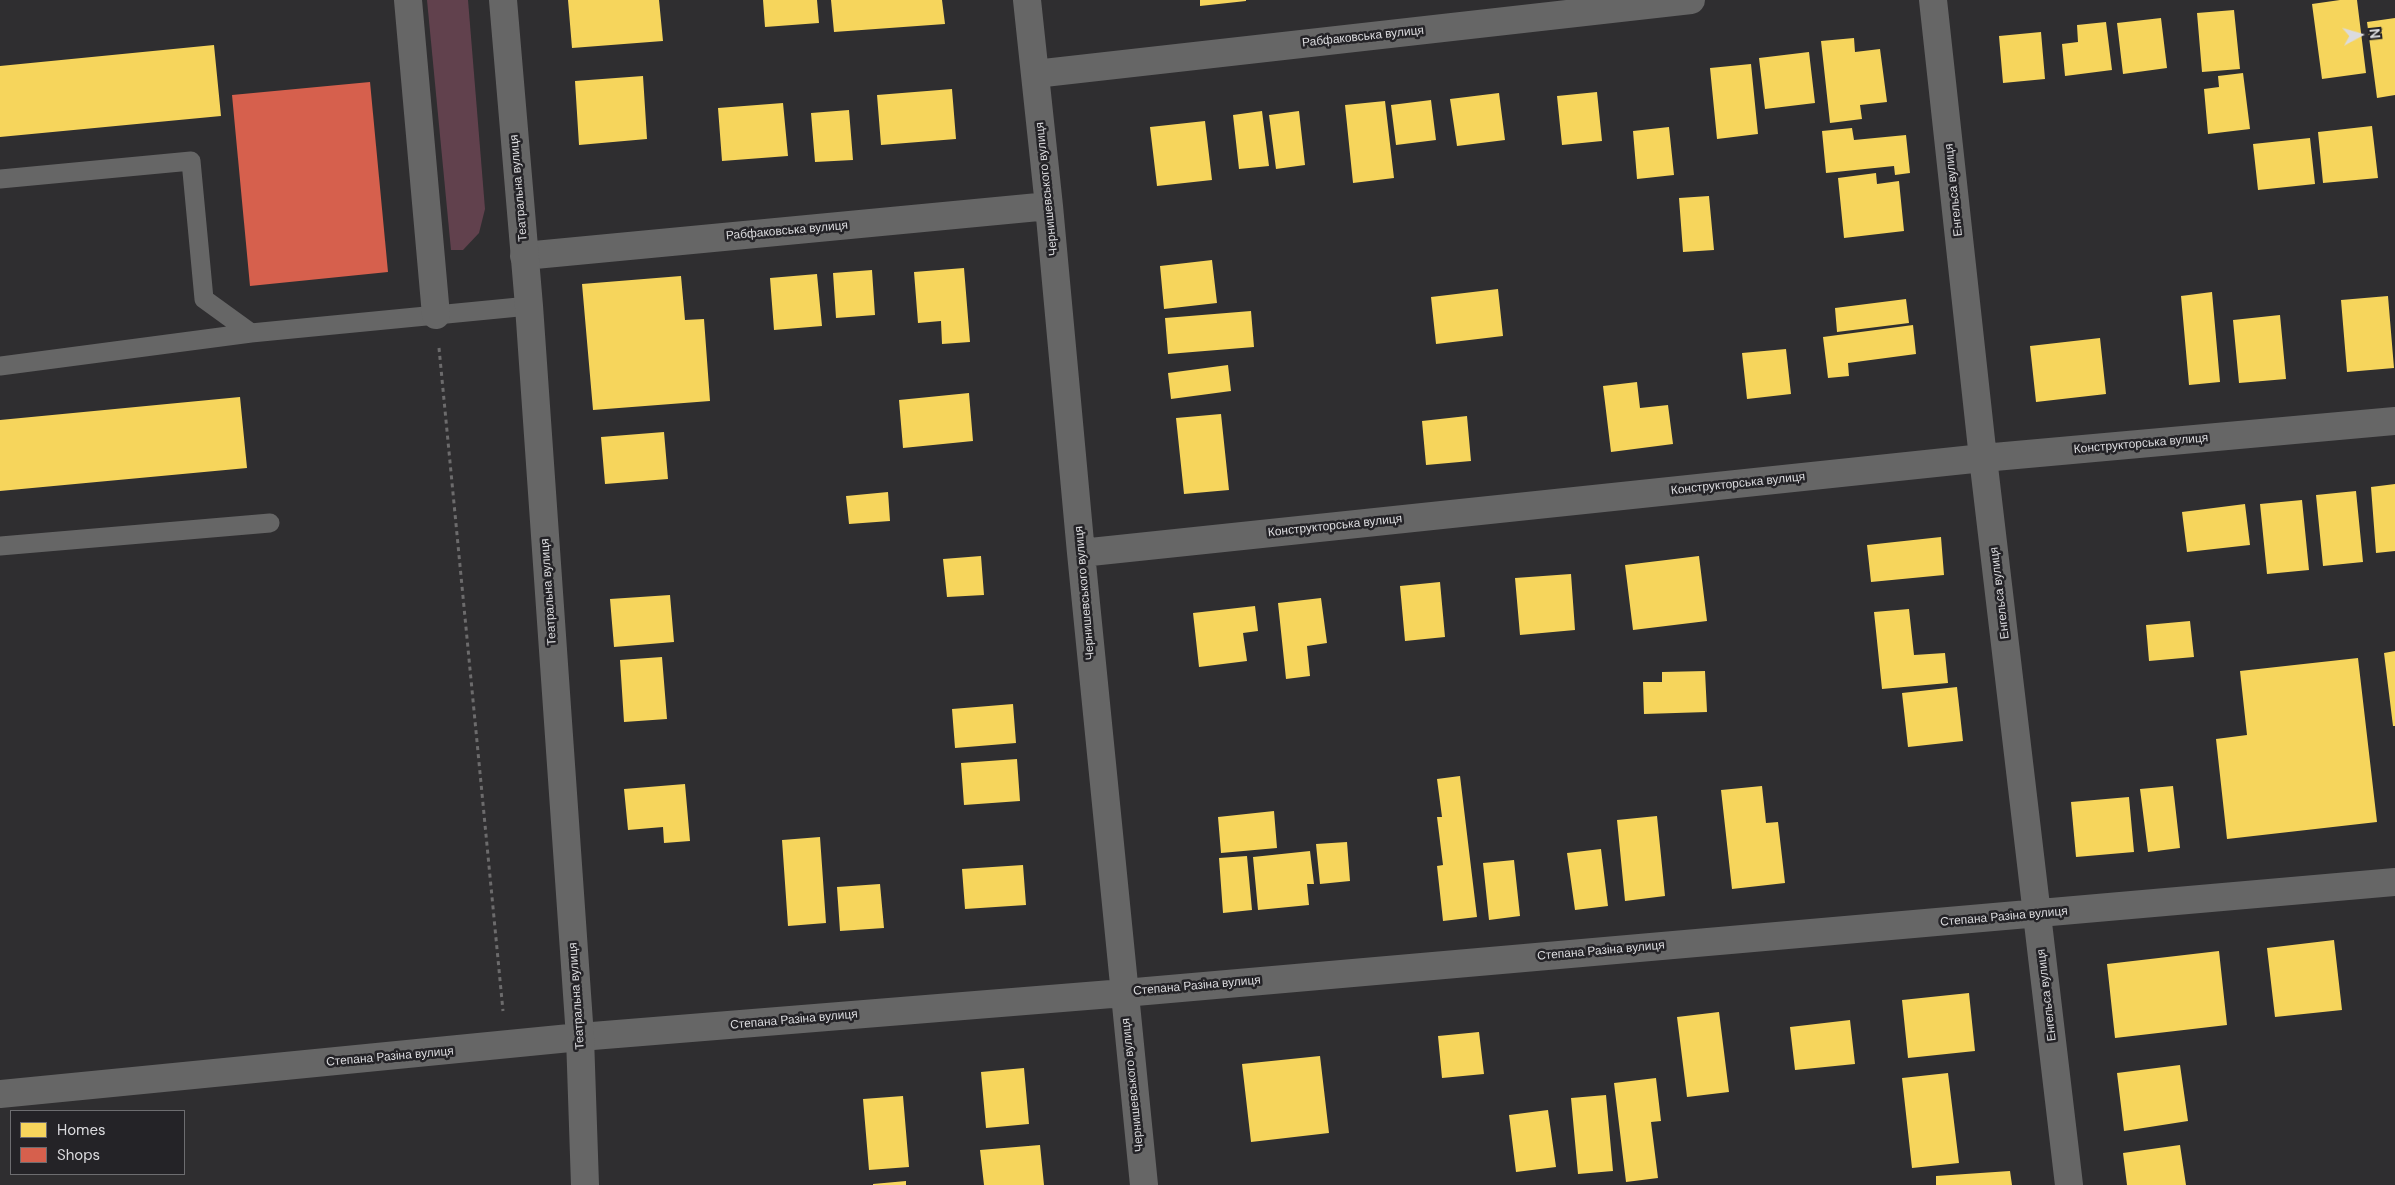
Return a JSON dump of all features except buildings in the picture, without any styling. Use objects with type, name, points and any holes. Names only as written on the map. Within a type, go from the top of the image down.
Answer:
[{"type":"street","points":[[408,0],[436,315]]},
{"type":"street","name":"Театральна вулиця","points":[[503,0],[529,306],[580,1037],[585,1185]]},
{"type":"street","name":"Чернишевського вулиця","points":[[1027,0],[1049,206],[1081,553],[1144,1185]]},
{"type":"street","name":"Рабфаковська вулиця","points":[[1035,74],[1691,0]]},
{"type":"street","name":"Енгельса вулиця","points":[[1933,0],[1984,458],[2069,1185]]},
{"type":"street","name":"Рабфаковська вулиця","points":[[524,256],[1049,206]]},
{"type":"street","name":"Конструкторська вулиця","points":[[1081,553],[1984,458],[2395,421]]},
{"type":"street","name":"Степана Разіна вулиця","points":[[0,1094],[507,1046],[580,1037],[1124,993],[2395,882]]},
{"type":"lane","points":[[0,179],[191,161],[204,299],[252,333]]},
{"type":"lane","points":[[0,366],[252,333],[529,306]]},
{"type":"lane","points":[[0,546],[270,523]]},
{"type":"path","points":[[436,315],[507,1046]]},
{"type":"shaded area","points":[[427,0],[468,0],[485,209],[479,233],[463,250],[451,250]]}]
